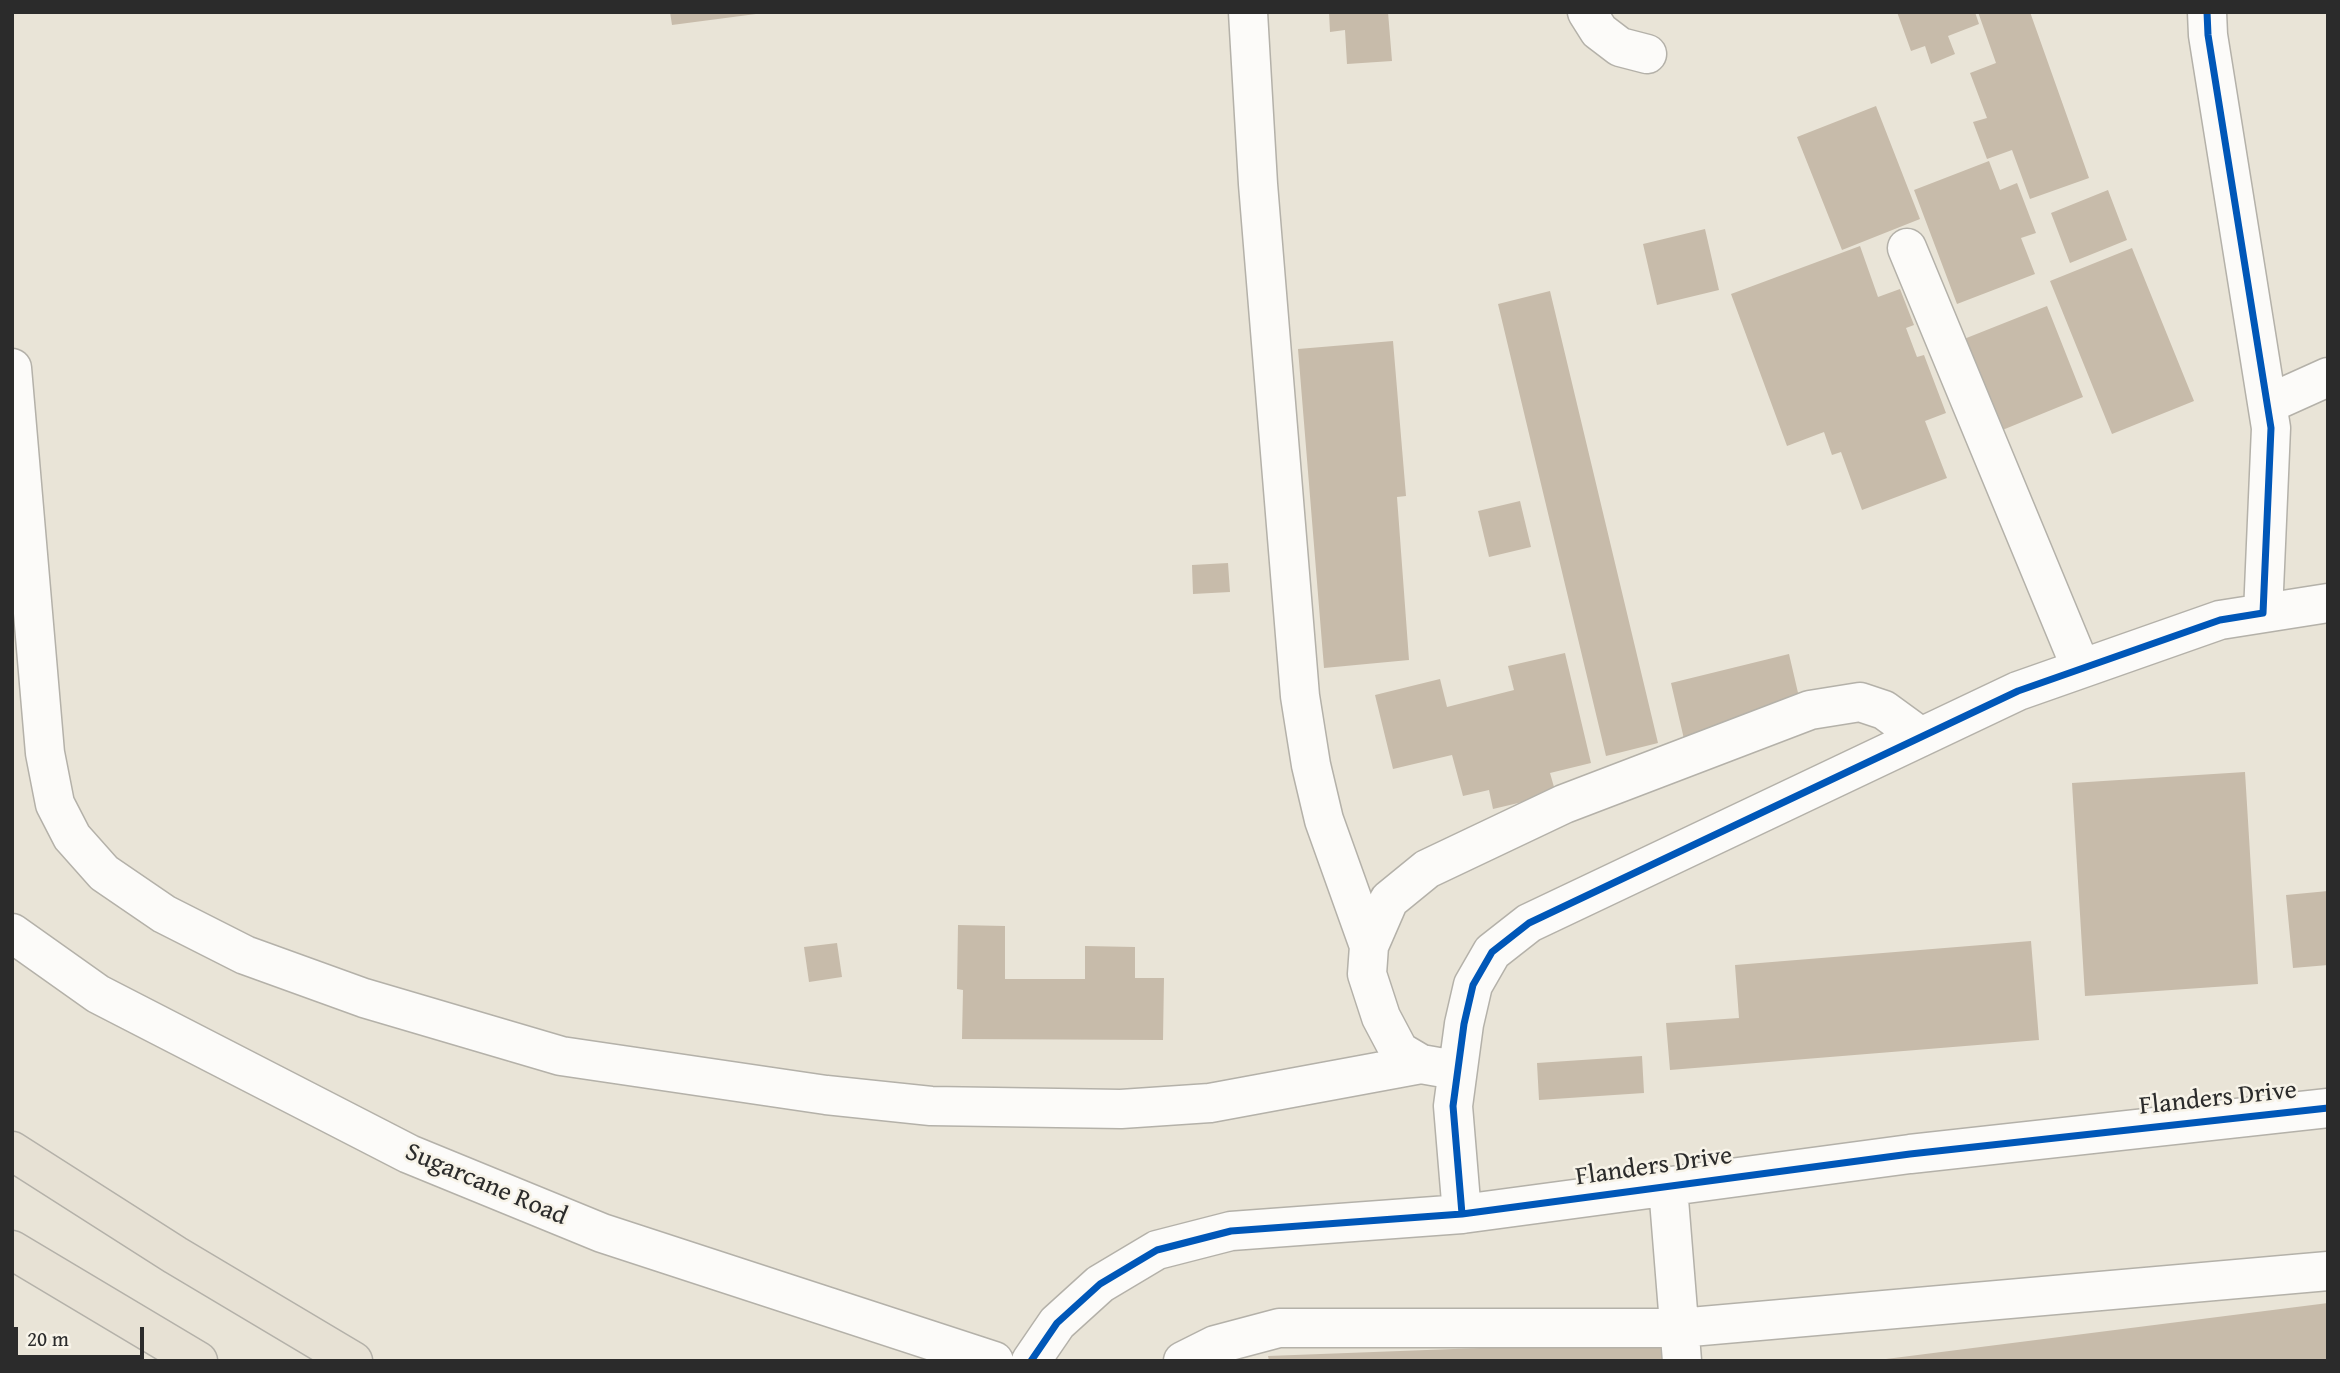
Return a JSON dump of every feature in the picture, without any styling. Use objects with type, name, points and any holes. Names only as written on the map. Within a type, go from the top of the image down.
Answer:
[{"type":"highway","points":[[12,1151],[175,1255],[353,1361]]},
{"type":"highway","points":[[12,1250],[198,1361]]},
{"type":"street","points":[[1248,12],[1258,184],[1300,696],[1324,820],[1369,946]]},
{"type":"street","points":[[1587,12],[1599,32],[1620,47],[1647,54]]},
{"type":"street","points":[[2203,14],[2271,428],[2271,497],[2263,613]]},
{"type":"street","points":[[1907,248],[2081,668]]},
{"type":"street","points":[[12,368],[45,753],[55,804],[72,837],[104,873],[164,914],[245,956],[364,998],[561,1056],[826,1095],[931,1106],[1121,1109],[1210,1103],[1439,1067]]},
{"type":"street","points":[[2268,404],[2328,377]]},
{"type":"street","points":[[1462,1214],[1453,1106],[1439,1067],[1473,985],[1492,952],[1529,923],[2018,691],[2220,620],[2328,603]]},
{"type":"street","points":[[1439,1067],[1399,1051],[1381,1017],[1367,974],[1369,946],[1389,900],[1427,869],[1564,804],[1810,710],[1860,702],[1884,710],[1921,737]]},
{"type":"street","name":"Sugarcane Road","points":[[12,933],[98,995],[410,1154],[602,1233],[994,1361]]},
{"type":"street","name":"Flanders Drive","points":[[1031,1361],[1057,1323],[1100,1284],[1157,1250],[1231,1231],[1462,1214],[1910,1154],[2328,1108]]},
{"type":"street","points":[[1668,1186],[1680,1345]]},
{"type":"street","points":[[1183,1361],[1215,1345],[1279,1328],[1680,1345],[2328,1270]]},
{"type":"building","points":[[670,12],[756,12],[756,14],[672,25]]},
{"type":"building","points":[[1329,12],[1388,12],[1392,61],[1347,64],[1345,30],[1330,32]]},
{"type":"building","points":[[1897,12],[1975,12],[1979,24],[1948,36],[1955,54],[1931,64],[1925,46],[1911,51]]},
{"type":"building","points":[[1978,12],[2030,12],[2089,178],[2030,199],[2012,150],[1987,159],[1973,122],[1987,118],[1970,73],[1996,63]]},
{"type":"building","points":[[1876,106],[1920,219],[1842,250],[1797,137]]},
{"type":"building","points":[[1989,161],[2000,190],[2017,183],[2036,233],[2021,238],[2035,274],[1957,304],[1914,190]]},
{"type":"building","points":[[2108,190],[2127,240],[2070,263],[2051,213]]},
{"type":"building","points":[[1705,229],[1719,290],[1657,305],[1643,244]]},
{"type":"building","points":[[1860,246],[1878,297],[1900,289],[1914,325],[1906,328],[1917,357],[1924,355],[1946,413],[1925,421],[1947,478],[1862,510],[1841,452],[1832,455],[1824,432],[1787,446],[1731,294]]},
{"type":"building","points":[[2132,248],[2194,401],[2112,434],[2050,281]]},
{"type":"building","points":[[1550,291],[1658,743],[1606,756],[1498,304]]},
{"type":"building","points":[[2047,306],[2083,397],[2000,431],[1964,339]]},
{"type":"building","points":[[1393,341],[1406,496],[1397,497],[1409,660],[1324,668],[1298,349]]},
{"type":"building","points":[[1520,501],[1531,547],[1489,557],[1478,511]]},
{"type":"building","points":[[1228,563],[1230,592],[1193,594],[1192,565]]},
{"type":"building","points":[[1565,653],[1591,763],[1550,773],[1556,794],[1493,809],[1489,790],[1463,796],[1452,755],[1393,769],[1375,695],[1440,679],[1447,707],[1514,690],[1508,666]]},
{"type":"building","points":[[1789,654],[1802,710],[1684,739],[1671,683]]},
{"type":"building","points":[[2245,772],[2258,984],[2085,996],[2072,783]]},
{"type":"building","points":[[2328,891],[2328,965],[2293,968],[2286,895]]},
{"type":"building","points":[[958,925],[1005,926],[1005,979],[1085,979],[1085,946],[1135,947],[1135,978],[1164,978],[1163,1040],[962,1039],[963,990],[957,989]]},
{"type":"building","points":[[2031,941],[2039,1040],[1670,1070],[1666,1023],[1739,1018],[1735,965]]},
{"type":"building","points":[[837,943],[842,977],[809,982],[804,947]]},
{"type":"building","points":[[1642,1056],[1644,1093],[1539,1100],[1537,1063]]},
{"type":"building","points":[[2328,1303],[2328,1361],[1886,1361],[1886,1359]]},
{"type":"building","points":[[1665,1341],[1666,1361],[1269,1361],[1268,1356]]},
{"type":"cycle path","points":[[1462,1214],[1453,1106],[1464,1024],[1473,985],[1492,952],[1529,923],[2018,691],[2220,620],[2263,613],[2271,428],[2208,35],[2207,12]]},
{"type":"cycle path","points":[[1031,1361],[1057,1323],[1100,1284],[1157,1250],[1231,1231],[1462,1214],[1910,1154],[2328,1108]]}]
